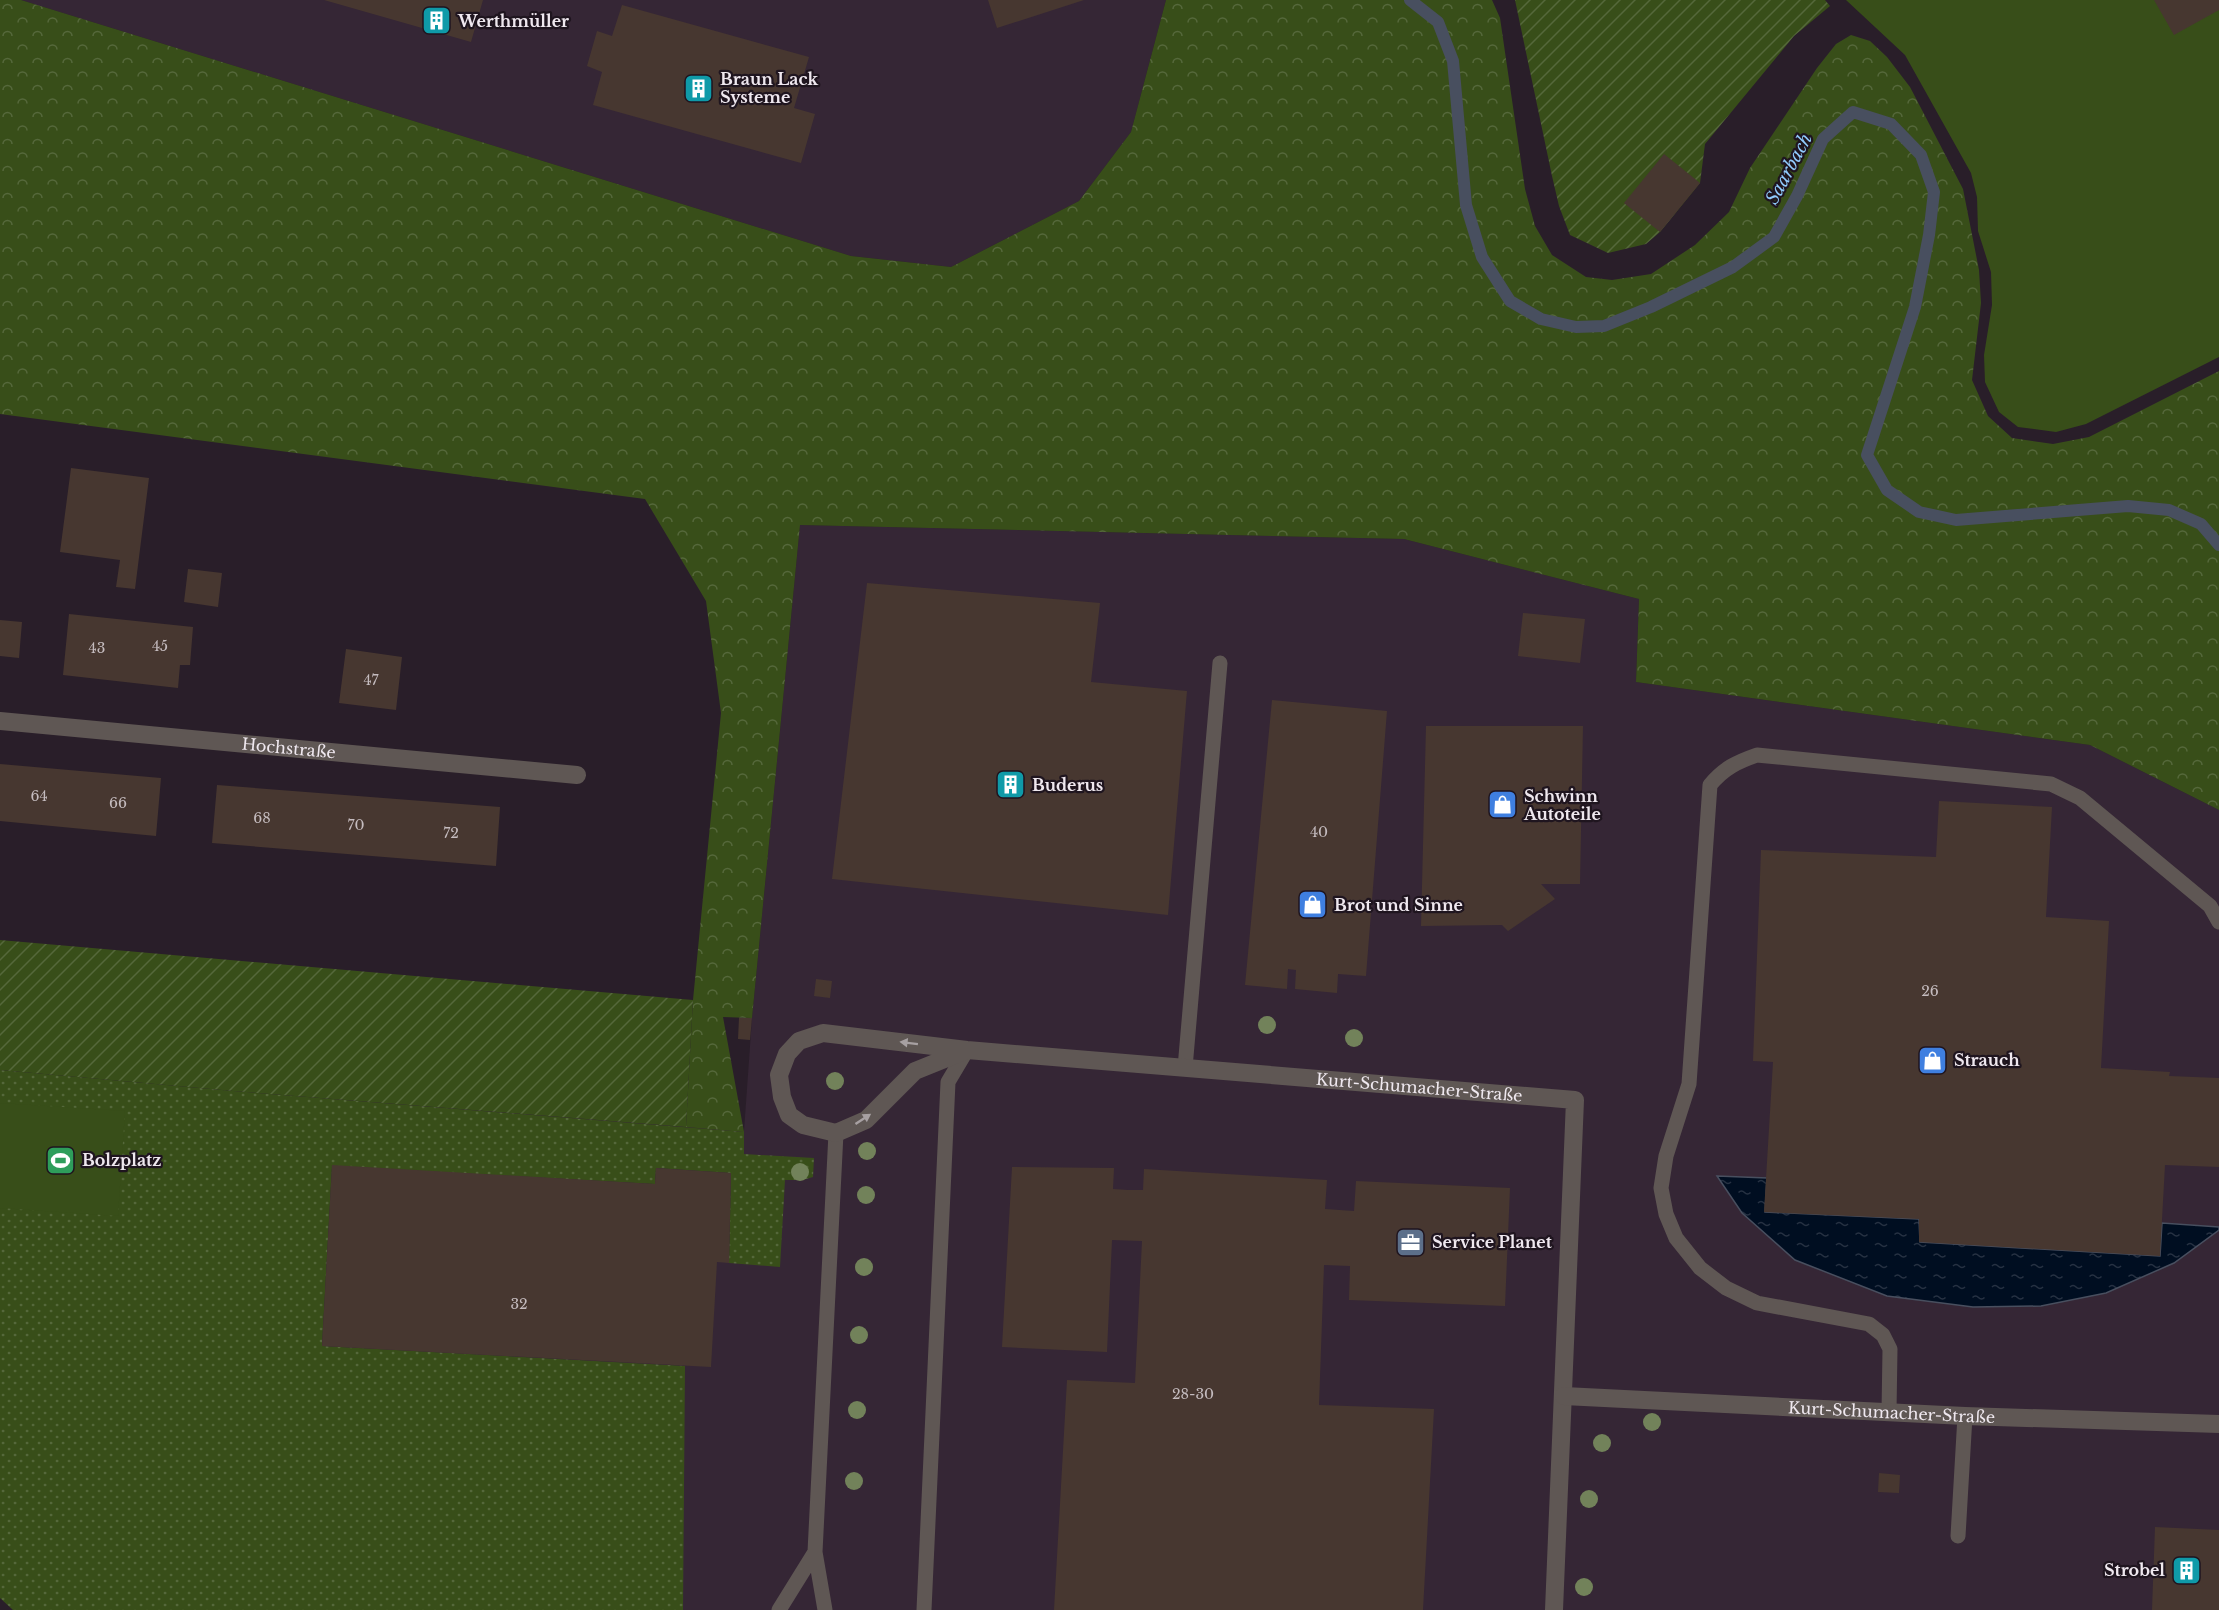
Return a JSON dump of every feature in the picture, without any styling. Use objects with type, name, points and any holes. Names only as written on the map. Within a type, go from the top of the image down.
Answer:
[{"type":"street","name":"Hochstraße","points":[[0,721],[577,775]]},
{"type":"street","name":"Kurt-Schumacher-Straße","points":[[967,1050],[915,1071],[866,1120],[836,1133],[804,1125],[789,1114],[782,1097],[779,1075],[787,1054],[800,1041],[823,1033],[967,1050],[1575,1100],[1554,1610]]},
{"type":"street","name":"Kurt-Schumacher-Straße","points":[[1564,1396],[1965,1416],[2219,1424]]},
{"type":"lane","points":[[1185,1068],[1220,663]]},
{"type":"lane","points":[[1889,1412],[1890,1349],[1883,1335],[1869,1324],[1757,1303],[1726,1288],[1700,1268],[1676,1238],[1666,1214],[1661,1188],[1666,1156],[1689,1084],[1710,785],[1722,771],[1734,762],[1757,755],[2051,784],[2080,798],[2210,906],[2219,922]]},
{"type":"lane","points":[[924,1610],[948,1082],[967,1050]]},
{"type":"lane","points":[[825,1610],[815,1551],[836,1133]]},
{"type":"lane","points":[[1958,1536],[1965,1416]]},
{"type":"lane","points":[[779,1610],[815,1551]]},
{"type":"shaded area","points":[[21,0],[1166,0],[1131,132],[1079,201],[951,267],[851,256]]},
{"type":"shaded area","points":[[800,525],[1404,539],[1639,599],[1636,682],[2090,745],[2219,810],[2219,1610],[188,1610],[233,1091],[744,1131],[752,1018]]},
{"type":"green space","points":[[0,0],[21,0],[851,256],[951,267],[1079,201],[1131,132],[1166,0],[1492,0],[1500,18],[1525,189],[1535,226],[1552,255],[1586,277],[1612,280],[1651,274],[1695,245],[1729,212],[1750,168],[1817,68],[1836,44],[1851,35],[1870,41],[1887,57],[1910,87],[1963,189],[1979,270],[1981,303],[1972,380],[1988,416],[2012,438],[2053,444],[2089,437],[2219,371],[2219,810],[2090,745],[1636,682],[1639,599],[1404,539],[800,525],[752,1018],[723,1017],[744,1132],[686,1127],[693,1000],[721,713],[706,601],[645,499],[0,414]]},
{"type":"green space","points":[[1515,0],[1825,0],[1830,6],[1794,36],[1705,144],[1700,183],[1660,232],[1646,244],[1608,253],[1570,235],[1559,206]]},
{"type":"green space","points":[[1846,0],[2219,0],[2219,357],[2086,424],[2056,432],[2018,427],[1999,412],[1985,382],[1984,355],[1992,305],[1991,272],[1978,231],[1977,197],[1971,173],[1905,55]]},
{"type":"green space","points":[[0,940],[693,1000],[686,1127],[0,1070]]},
{"type":"green space","points":[[0,1070],[744,1132],[744,1154],[814,1158],[813,1177],[803,1180],[785,1180],[780,1267],[729,1263],[731,1173],[656,1168],[655,1184],[332,1166],[322,1346],[685,1366],[683,1610],[13,1610],[0,1598]]},
{"type":"green space","name":"Bolzplatz","points":[[0,1103],[125,1111],[118,1216],[0,1208]]},
{"type":"water","points":[[1717,1176],[1767,1178],[1765,1212],[1919,1219],[1920,1242],[2160,1256],[2162,1223],[2219,1227],[2219,1230],[2174,1263],[2106,1293],[2041,1306],[1973,1307],[1887,1296],[1795,1260],[1742,1213]]},
{"type":"building","name":"Werthmüller","points":[[324,0],[483,0],[471,42]]},
{"type":"building","points":[[988,0],[1084,0],[997,28]]},
{"type":"building","points":[[2154,0],[2219,0],[2219,10],[2174,35]]},
{"type":"building","name":"Braun Lack Systeme","points":[[622,5],[809,57],[794,108],[815,114],[801,163],[593,105],[602,72],[587,66],[597,31],[612,36]]},
{"type":"building","points":[[1664,154],[1700,183],[1660,232],[1624,203]]},
{"type":"building","points":[[71,468],[149,478],[135,589],[116,587],[120,560],[60,552]]},
{"type":"building","points":[[188,569],[222,573],[218,607],[184,602]]},
{"type":"building","name":"Buderus","points":[[867,583],[1100,603],[1091,682],[1187,691],[1168,915],[832,879]]},
{"type":"building","points":[[1523,613],[1585,619],[1580,663],[1518,656]]},
{"type":"building","points":[[69,614],[193,627],[190,665],[180,665],[178,688],[63,675]]},
{"type":"building","points":[[0,620],[22,622],[19,658],[0,656]]},
{"type":"building","points":[[346,649],[402,657],[396,710],[339,703]]},
{"type":"building","points":[[1272,700],[1387,711],[1366,976],[1338,974],[1337,993],[1295,989],[1296,970],[1288,969],[1287,989],[1245,985]]},
{"type":"building","name":"Schwinn Autoteile","points":[[1426,726],[1583,726],[1580,884],[1541,884],[1555,899],[1508,931],[1502,925],[1421,926]]},
{"type":"building","points":[[0,764],[161,778],[156,836],[0,821]]},
{"type":"building","points":[[217,785],[500,807],[496,866],[212,843]]},
{"type":"building","points":[[1939,801],[2052,807],[2046,917],[2109,921],[2101,1068],[2170,1072],[2169,1076],[2219,1078],[2219,1167],[2165,1165],[2160,1256],[1919,1242],[1919,1219],[1764,1212],[1773,1062],[1753,1061],[1761,850],[1936,857]]},
{"type":"building","points":[[816,979],[832,981],[830,998],[814,996]]},
{"type":"building","points":[[739,1018],[752,1018],[750,1040],[738,1039]]},
{"type":"building","points":[[332,1165],[655,1184],[656,1168],[731,1173],[729,1263],[717,1262],[711,1367],[322,1346]]},
{"type":"building","points":[[1012,1167],[1114,1168],[1113,1189],[1128,1190],[1143,1190],[1144,1169],[1327,1180],[1325,1209],[1354,1211],[1356,1181],[1510,1188],[1505,1306],[1349,1300],[1350,1266],[1324,1265],[1319,1405],[1434,1409],[1423,1610],[1054,1610],[1067,1380],[1135,1383],[1142,1241],[1112,1240],[1107,1352],[1002,1347]]},
{"type":"building","points":[[1879,1473],[1900,1475],[1899,1493],[1878,1492]]},
{"type":"building","name":"Strobel","points":[[2155,1527],[2219,1530],[2219,1610],[2152,1610]]},
{"type":"waterway","name":"Saarbach","points":[[1410,0],[1438,22],[1453,61],[1466,205],[1482,257],[1510,301],[1541,319],[1576,327],[1604,326],[1651,307],[1733,267],[1774,237],[1797,196],[1823,139],[1853,112],[1891,124],[1921,155],[1934,192],[1929,235],[1915,307],[1867,455],[1887,490],[1919,512],[1956,520],[2128,506],[2169,510],[2201,524],[2219,545]]},
{"type":"place","name":"Werthmüller","points":[[437,21]]},
{"type":"place","name":"Braun Lack Systeme","points":[[699,88]]},
{"type":"place","name":"Buderus","points":[[1011,785]]},
{"type":"place","name":"Schwinn Autoteile","points":[[1503,805]]},
{"type":"place","name":"Brot und Sinne","points":[[1313,905]]},
{"type":"place","name":"Strauch","points":[[1933,1060]]},
{"type":"place","name":"Bolzplatz","points":[[61,1160]]},
{"type":"place","name":"Service Planet","points":[[1411,1242]]},
{"type":"place","name":"Strobel","points":[[2186,1570]]}]
